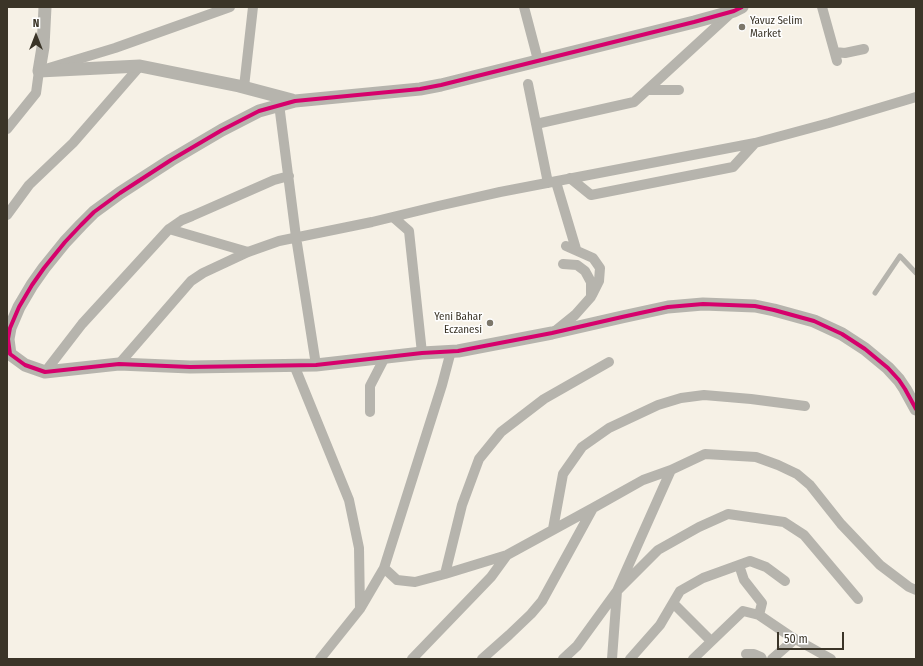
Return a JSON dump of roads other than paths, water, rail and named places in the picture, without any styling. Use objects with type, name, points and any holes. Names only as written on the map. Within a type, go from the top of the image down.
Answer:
[{"type":"street","points":[[7,130],[36,93],[44,46],[45,7]]},
{"type":"street","points":[[39,72],[115,48],[230,7]]},
{"type":"street","points":[[244,87],[253,7]]},
{"type":"street","points":[[524,7],[538,60]]},
{"type":"street","points":[[822,7],[836,56],[864,49]]},
{"type":"street","points":[[738,9],[420,89],[295,101],[279,104],[259,111],[222,130],[171,160],[94,212],[65,242],[32,285],[19,307],[10,328],[8,339],[10,354],[25,365],[45,372],[119,364],[190,367],[316,365],[451,351],[552,333],[668,307],[703,304],[755,306],[814,321],[842,334],[865,349],[888,368],[906,389],[916,409]]},
{"type":"street","points":[[536,124],[634,102],[738,9]]},
{"type":"street","points":[[39,72],[140,66],[244,87],[295,101]]},
{"type":"street","points":[[7,215],[29,185],[73,143],[140,66]]},
{"type":"street","points":[[528,84],[536,124],[571,248],[593,258],[600,268],[599,281],[591,297],[575,315],[552,333]]},
{"type":"street","points":[[647,90],[679,90]]},
{"type":"street","points":[[119,364],[191,281],[203,273],[248,252],[279,241],[372,222],[500,192],[755,143],[830,124],[916,97]]},
{"type":"street","points":[[279,104],[296,237],[316,365]]},
{"type":"street","points":[[570,178],[591,195],[733,167],[755,143]]},
{"type":"street","points":[[45,372],[82,324],[169,229],[182,220],[274,180],[289,176]]},
{"type":"street","points":[[393,217],[409,232],[422,353]]},
{"type":"street","points":[[169,229],[248,252]]},
{"type":"street","points":[[563,264],[577,265],[585,271],[591,282],[591,297]]},
{"type":"street","points":[[320,659],[360,609],[384,568],[442,386],[451,351]]},
{"type":"street","points":[[370,412],[370,386],[385,357]]},
{"type":"street","points":[[445,574],[462,505],[479,459],[501,432],[544,399],[610,362]]},
{"type":"street","points":[[294,365],[349,500],[359,548],[360,609]]},
{"type":"street","points":[[553,529],[563,474],[582,447],[609,428],[658,405],[681,398],[704,395],[805,406]]},
{"type":"street","points":[[384,568],[396,580],[415,582],[507,555],[643,480],[671,470],[706,454],[756,457],[797,474],[810,485],[841,524],[880,565],[909,587],[916,590]]},
{"type":"street","points":[[612,659],[617,591],[671,470]]},
{"type":"street","points":[[482,659],[531,614],[542,601],[593,508]]},
{"type":"street","points":[[563,659],[577,646],[617,591],[658,550],[699,527],[728,514],[784,522],[804,535],[858,599]]},
{"type":"street","points":[[412,659],[491,577],[507,555]]},
{"type":"street","points":[[630,659],[660,625],[680,591],[703,578],[750,561],[766,567],[785,581]]},
{"type":"street","points":[[739,565],[744,580],[762,603],[759,615]]},
{"type":"street","points":[[673,603],[711,641]]},
{"type":"street","points":[[693,659],[743,611],[759,615],[794,639],[831,659]]},
{"type":"street","points":[[772,659],[794,639]]},
{"type":"street","points":[[746,654],[754,654],[762,659]]},
{"type":"lane","points":[[875,293],[900,256],[916,273]]},
{"type":"place","name":"Yavuz Selim Market","points":[[742,27]]},
{"type":"place","name":"Yeni Bahar Eczanesi","points":[[490,323]]}]
